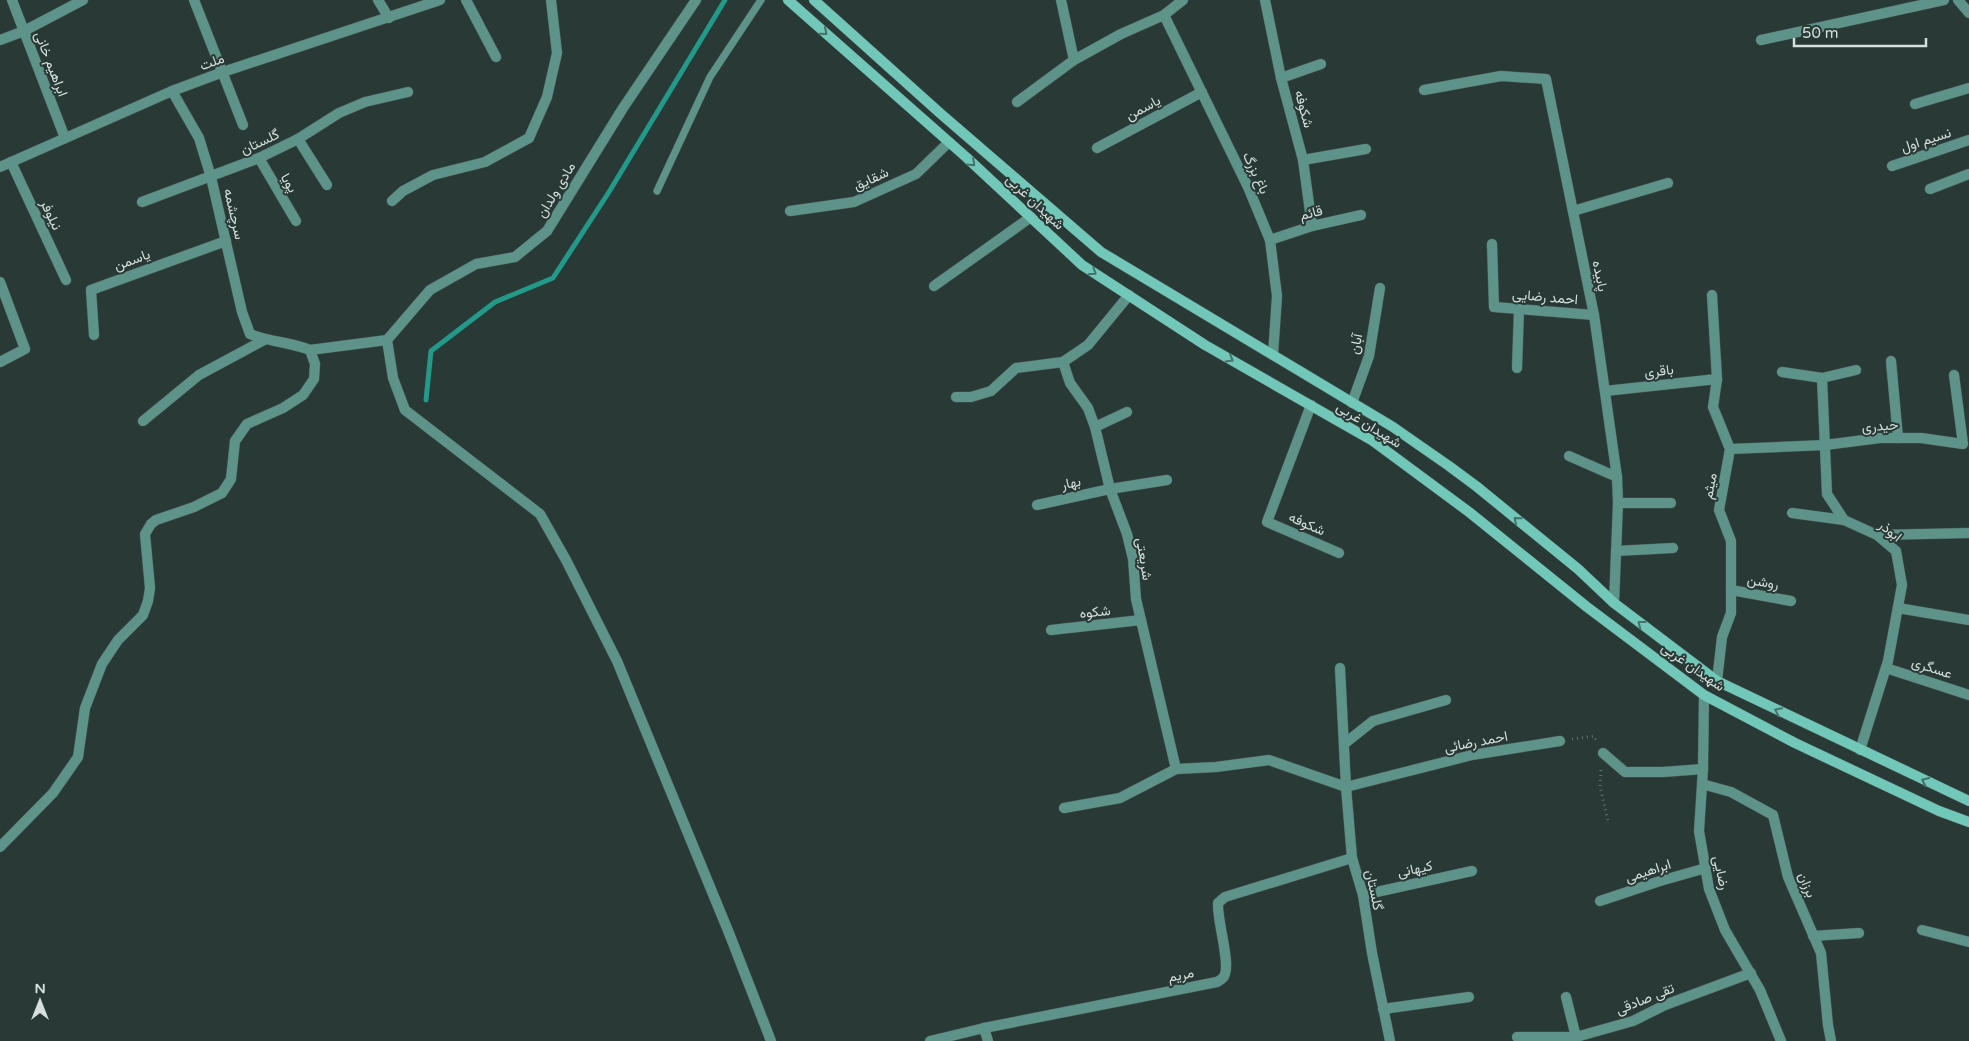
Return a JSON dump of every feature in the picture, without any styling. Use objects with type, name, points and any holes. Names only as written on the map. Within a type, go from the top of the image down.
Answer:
[{"type":"main road","name":"شهیدان غربی","points":[[788,0],[949,142],[1082,265],[1205,345],[1380,447],[1469,512],[1587,607],[1704,695],[1804,747],[1939,811],[1969,822]]},
{"type":"main road","name":"شهیدان غربی","points":[[814,0],[941,114],[1101,252],[1393,427],[1476,486],[1578,569],[1614,604],[1717,682],[1969,801]]},
{"type":"street","name":"ابراهیم خانی","points":[[12,0],[65,138]]},
{"type":"street","points":[[0,40],[24,31],[83,0]]},
{"type":"street","points":[[194,0],[243,125]]},
{"type":"street","points":[[378,0],[389,18]]},
{"type":"street","name":"ملت","points":[[0,167],[172,91],[438,0]]},
{"type":"street","points":[[466,0],[496,57]]},
{"type":"street","points":[[392,201],[403,191],[433,175],[485,162],[529,138],[547,97],[558,52],[551,0]]},
{"type":"street","name":"مادی ولدان","points":[[386,340],[430,290],[476,264],[515,257],[547,231],[622,108],[696,0]]},
{"type":"street","points":[[1061,0],[1074,60]]},
{"type":"street","points":[[1016,102],[1074,60],[1122,34],[1164,15],[1183,0]]},
{"type":"street","name":"شکوفه","points":[[1265,0],[1281,78],[1303,160],[1312,226]]},
{"type":"street","points":[[1761,40],[1944,0]]},
{"type":"street","points":[[1958,0],[1969,13]]},
{"type":"street","name":"باغ بزرگ","points":[[1164,15],[1248,187],[1270,240],[1277,296],[1273,355]]},
{"type":"street","points":[[1281,78],[1321,64]]},
{"type":"street","name":"پابیده","points":[[1424,90],[1501,76],[1546,80],[1594,315],[1617,477],[1618,503],[1614,604]]},
{"type":"street","points":[[1915,104],[1969,88]]},
{"type":"street","name":"سرچشمه","points":[[172,91],[199,138],[211,178],[242,312],[250,334],[264,340]]},
{"type":"street","points":[[298,139],[339,113],[366,102],[408,92]]},
{"type":"street","name":"یاسمن","points":[[1097,148],[1202,92]]},
{"type":"street","name":"گلستان","points":[[142,202],[211,178],[298,139],[326,184]]},
{"type":"street","name":"نسیم اول","points":[[1892,166],[1969,140]]},
{"type":"street","name":"شقایق","points":[[790,211],[854,202],[916,174],[949,142]]},
{"type":"street","points":[[1303,160],[1366,149]]},
{"type":"street","name":"پویا","points":[[259,158],[296,221]]},
{"type":"street","name":"نیلوفر","points":[[11,162],[66,280]]},
{"type":"street","points":[[1930,189],[1969,174]]},
{"type":"street","points":[[1572,211],[1668,183]]},
{"type":"street","name":"قائم","points":[[1270,240],[1312,226],[1361,215]]},
{"type":"street","points":[[934,286],[1031,217]]},
{"type":"street","name":"یاسمن","points":[[94,335],[90,290],[226,241]]},
{"type":"street","name":"احمد رضایی","points":[[1492,244],[1494,307],[1594,315]]},
{"type":"street","points":[[0,282],[24,349],[0,362]]},
{"type":"street","name":"آبان","points":[[1352,403],[1369,356],[1380,288]]},
{"type":"street","points":[[956,398],[971,398],[991,391],[1001,379],[1016,368],[1063,362],[1088,345],[1129,295]]},
{"type":"street","points":[[1712,295],[1717,379],[1714,407],[1730,449]]},
{"type":"street","points":[[1517,368],[1519,309]]},
{"type":"street","points":[[143,421],[199,375],[264,340],[293,343],[310,350],[386,340],[393,378],[405,410],[540,514],[566,560],[617,661],[729,933],[771,1041]]},
{"type":"street","points":[[0,847],[53,793],[78,757],[85,708],[102,664],[118,640],[143,615],[148,601],[150,588],[145,534],[147,530],[156,520],[194,507],[222,493],[231,479],[236,441],[247,424],[283,408],[303,396],[314,379],[315,364],[310,350]]},
{"type":"street","points":[[1891,361],[1898,438]]},
{"type":"street","name":"شریعتی","points":[[1063,362],[1070,383],[1088,408],[1095,426],[1110,489],[1127,534],[1133,558],[1136,599],[1176,769]]},
{"type":"street","points":[[1782,372],[1822,378],[1856,370]]},
{"type":"street","name":"حیدری","points":[[1730,449],[1825,445],[1880,438],[1921,438],[1963,444],[1954,375]]},
{"type":"street","points":[[1822,378],[1827,494],[1844,520]]},
{"type":"street","name":"باقری","points":[[1604,391],[1717,379]]},
{"type":"street","name":"شکوفه","points":[[1310,405],[1267,522],[1339,553]]},
{"type":"street","points":[[1095,426],[1127,412]]},
{"type":"street","name":"میثم","points":[[1717,682],[1722,637],[1731,613],[1731,541],[1719,510],[1730,449]]},
{"type":"street","points":[[1569,456],[1617,477]]},
{"type":"street","name":"بهار","points":[[1037,505],[1110,489],[1167,480]]},
{"type":"street","points":[[1618,503],[1671,503]]},
{"type":"street","name":"ابوذر","points":[[1792,513],[1844,520],[1877,535],[1896,551],[1902,585],[1898,608],[1886,668],[1860,750]]},
{"type":"street","points":[[1877,535],[1969,532]]},
{"type":"street","points":[[1616,551],[1673,548]]},
{"type":"street","name":"روشن","points":[[1731,590],[1791,600]]},
{"type":"street","points":[[1898,608],[1969,620]]},
{"type":"street","name":"شکوه","points":[[1051,630],[1141,620]]},
{"type":"street","name":"گلستان","points":[[1340,668],[1346,787],[1352,858],[1363,895],[1372,953],[1390,1041]]},
{"type":"street","name":"عسگری","points":[[1886,668],[1969,695]]},
{"type":"street","name":"رضایی","points":[[1704,695],[1703,769],[1699,831],[1709,890],[1725,930],[1760,990],[1781,1041]]},
{"type":"street","points":[[1344,744],[1373,721],[1446,700]]},
{"type":"street","name":"احمد رضائی","points":[[1346,787],[1472,755],[1560,741]]},
{"type":"street","points":[[1602,753],[1625,772],[1703,769]]},
{"type":"street","points":[[1064,808],[1120,798],[1176,769],[1269,760],[1346,787]]},
{"type":"street","name":"برزان","points":[[1702,784],[1731,792],[1773,815],[1788,876],[1821,953],[1831,1041]]},
{"type":"street","name":"مریم","points":[[930,1041],[984,1028],[1217,982],[1224,975],[1226,965],[1218,903],[1225,897],[1352,858]]},
{"type":"street","name":"ابراهیمی","points":[[1600,902],[1660,881],[1706,868]]},
{"type":"street","name":"کیهانی","points":[[1363,895],[1472,871]]},
{"type":"street","points":[[1922,930],[1969,942]]},
{"type":"street","points":[[1814,936],[1859,933]]},
{"type":"street","name":"تقی صادقی","points":[[1518,1037],[1576,1037],[1633,1021],[1665,1005],[1751,973]]},
{"type":"street","points":[[1383,1009],[1469,997]]},
{"type":"street","points":[[1566,997],[1576,1037]]},
{"type":"street","points":[[984,1028],[988,1041]]},
{"type":"lane","points":[[657,191],[710,78],[761,0]]},
{"type":"path","points":[[1560,741],[1594,736],[1602,753],[1600,786],[1608,820]]},
{"type":"waterway","points":[[426,400],[431,351],[495,302],[553,278],[609,192],[725,0]]}]
